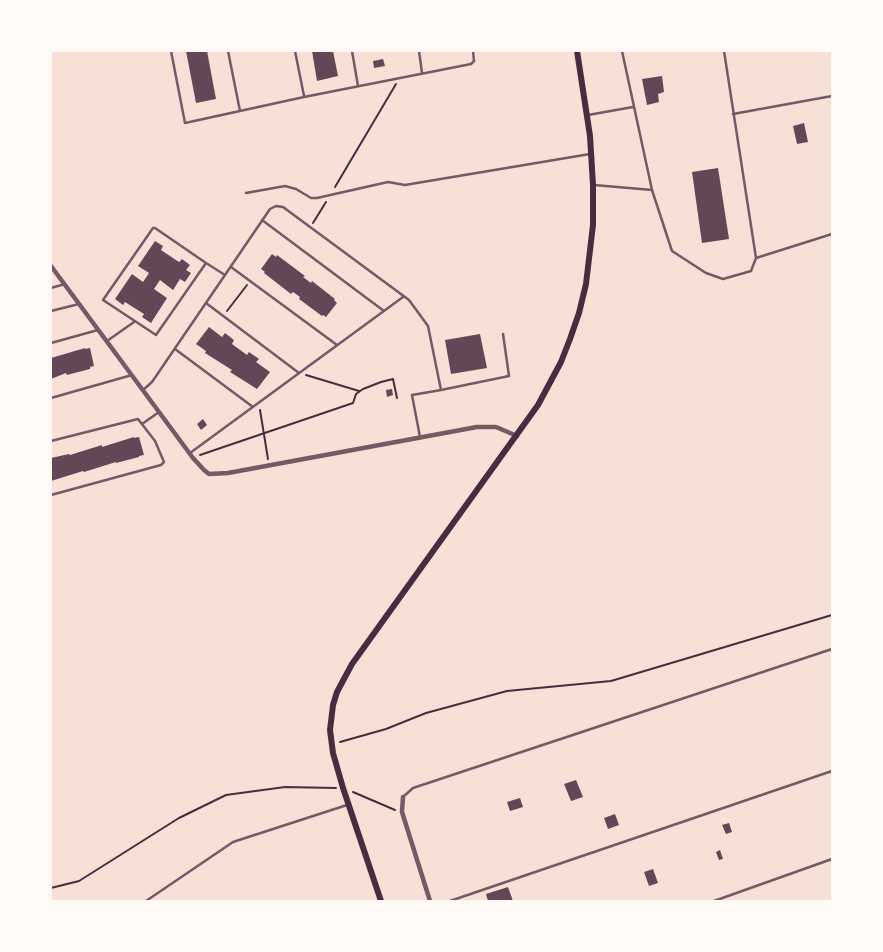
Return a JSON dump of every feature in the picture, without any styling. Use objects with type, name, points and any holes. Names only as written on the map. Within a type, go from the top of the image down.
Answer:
[{"type":"main road","points":[[379,900],[343,788],[332,744],[330,730],[332,705],[352,664],[517,436],[549,385],[570,339],[586,284],[591,251],[593,185],[588,115],[577,51]]},
{"type":"street","points":[[51,266],[193,458],[209,474],[228,473],[269,466],[476,426],[503,429],[517,436]]},
{"type":"street","points":[[403,797],[402,812],[430,901]]},
{"type":"lane","points":[[171,51],[185,123],[471,64],[474,61],[473,51]]},
{"type":"lane","points":[[228,51],[240,111]]},
{"type":"lane","points":[[296,51],[304,97]]},
{"type":"lane","points":[[352,51],[358,86]]},
{"type":"lane","points":[[419,51],[422,73]]},
{"type":"lane","points":[[622,51],[652,190],[672,252],[706,273],[723,279],[751,271],[756,258],[724,51]]},
{"type":"lane","points":[[733,114],[832,96]]},
{"type":"lane","points":[[588,115],[633,107]]},
{"type":"lane","points":[[246,193],[285,186],[296,189],[311,198],[388,182],[405,186],[591,154]]},
{"type":"lane","points":[[593,185],[652,190]]},
{"type":"lane","points":[[143,390],[152,382],[262,220],[270,209],[276,206],[282,207],[408,300],[429,328],[441,390]]},
{"type":"lane","points":[[262,220],[384,311]]},
{"type":"lane","points":[[206,262],[158,334],[154,335],[104,302],[104,299],[150,229],[155,228],[206,262],[225,275]]},
{"type":"lane","points":[[756,258],[832,234]]},
{"type":"lane","points":[[231,266],[337,345]]},
{"type":"lane","points":[[51,288],[65,284]]},
{"type":"lane","points":[[190,453],[403,297]]},
{"type":"lane","points":[[206,303],[299,373]]},
{"type":"lane","points":[[51,311],[79,304]]},
{"type":"lane","points":[[107,341],[134,322]]},
{"type":"lane","points":[[51,343],[99,330]]},
{"type":"lane","points":[[420,437],[412,395],[509,376],[503,334]]},
{"type":"lane","points":[[175,349],[253,407]]},
{"type":"lane","points":[[51,398],[132,376]]},
{"type":"lane","points":[[142,424],[159,412]]},
{"type":"lane","points":[[51,441],[136,419],[155,441],[163,461],[162,464],[51,495]]},
{"type":"lane","points":[[403,797],[412,788],[832,650]]},
{"type":"lane","points":[[450,901],[832,771]]},
{"type":"lane","points":[[146,901],[233,842],[349,804]]},
{"type":"lane","points":[[714,901],[832,859]]},
{"type":"path","points":[[310,227],[400,78]]},
{"type":"path","points":[[223,316],[250,281]]},
{"type":"path","points":[[299,373],[360,391]]},
{"type":"path","points":[[193,458],[352,403],[360,391],[372,384],[393,380],[397,398]]},
{"type":"path","points":[[258,402],[269,466]]},
{"type":"path","points":[[332,744],[386,729],[426,713],[507,691],[611,681],[832,615]]},
{"type":"path","points":[[51,888],[80,881],[179,818],[226,795],[284,787],[343,788],[402,812]]},
{"type":"building","points":[[186,51],[207,51],[216,99],[196,103]]},
{"type":"building","points":[[312,51],[333,51],[338,76],[317,81]]},
{"type":"building","points":[[383,59],[385,66],[374,68],[373,61]]},
{"type":"building","points":[[662,76],[664,92],[658,94],[659,102],[647,105],[642,79]]},
{"type":"building","points":[[804,123],[808,142],[797,144],[793,126]]},
{"type":"building","points":[[718,168],[729,239],[702,243],[692,172]]},
{"type":"building","points":[[155,241],[163,246],[161,250],[179,262],[182,259],[190,265],[186,270],[191,273],[185,282],[180,279],[173,290],[160,280],[154,289],[167,298],[151,323],[142,317],[144,314],[125,302],[123,305],[115,299],[132,274],[143,282],[149,273],[138,266]]},
{"type":"building","points":[[272,254],[276,257],[277,255],[305,276],[303,277],[311,283],[312,281],[335,299],[337,303],[326,317],[264,273],[261,269]]},
{"type":"building","points":[[209,327],[222,337],[225,333],[234,340],[232,344],[247,355],[249,352],[259,359],[256,362],[270,372],[257,389],[230,372],[232,370],[205,353],[206,351],[196,344]]},
{"type":"building","points":[[480,334],[487,368],[451,374],[445,340]]},
{"type":"building","points":[[90,348],[94,366],[90,367],[90,369],[67,375],[66,373],[51,379],[51,358]]},
{"type":"building","points":[[392,389],[393,395],[387,397],[386,390]]},
{"type":"building","points":[[203,419],[207,425],[201,430],[197,424]]},
{"type":"building","points":[[139,437],[144,455],[51,481],[51,458],[70,455],[102,445],[102,447]]},
{"type":"building","points":[[576,780],[583,797],[571,801],[564,784]]},
{"type":"building","points":[[520,798],[523,807],[510,811],[507,802]]},
{"type":"building","points":[[615,814],[619,825],[608,829],[604,818]]},
{"type":"building","points":[[729,823],[732,832],[726,834],[722,825]]},
{"type":"building","points":[[720,850],[723,859],[719,860],[716,852]]},
{"type":"building","points":[[653,869],[658,883],[649,886],[644,872]]},
{"type":"building","points":[[508,887],[513,901],[488,901],[486,894]]}]
